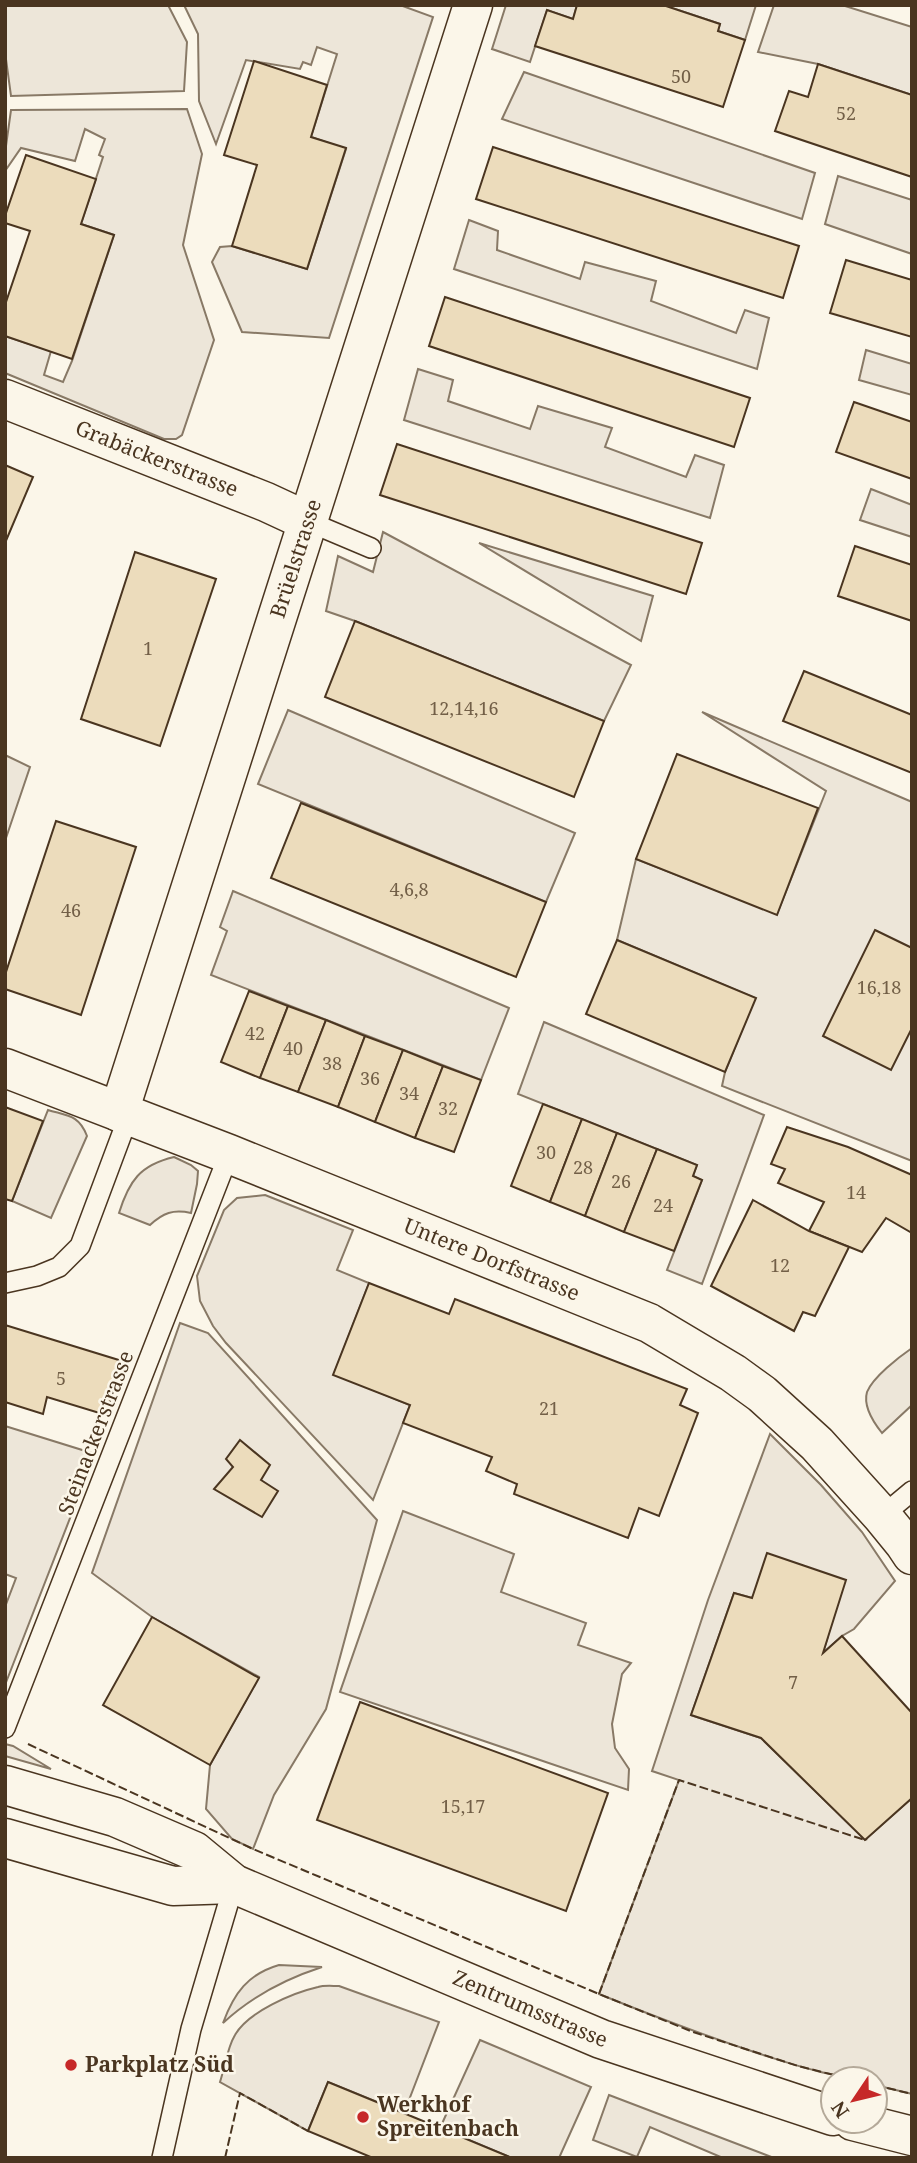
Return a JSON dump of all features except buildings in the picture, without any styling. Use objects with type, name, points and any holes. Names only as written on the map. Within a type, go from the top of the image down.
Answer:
[{"type":"street","name":"Brüelstrasse","points":[[124,1114],[306,522],[320,486],[473,5]]},
{"type":"street","name":"Grabäckerstrasse","points":[[5,399],[265,502],[306,522]]},
{"type":"street","name":"Untere Dorfstrasse","points":[[5,1068],[229,1154],[649,1323],[733,1373],[762,1394],[817,1444],[882,1516],[912,1555]]},
{"type":"street","name":"Zentrumsstrasse","points":[[5,1785],[115,1817],[194,1851],[234,1884],[601,2039],[819,2111]]},
{"type":"street","name":"Zentrumsstrasse","points":[[5,1838],[173,1886],[234,1884]]},
{"type":"street","points":[[889,2130],[912,2136]]},
{"type":"lane","points":[[306,522],[371,548]]},
{"type":"lane","points":[[5,1283],[37,1276],[59,1267],[80,1246],[124,1114]]},
{"type":"lane","name":"Steinackerstrasse","points":[[5,1728],[229,1154]]},
{"type":"lane","points":[[882,1516],[912,1491]]},
{"type":"lane","points":[[162,2158],[191,2029],[234,1884]]},
{"type":"shaded area","points":[[5,5],[168,5],[187,42],[184,91],[11,96],[5,52]]},
{"type":"shaded area","points":[[184,5],[400,5],[433,17],[329,338],[242,332],[212,262],[220,247],[232,246],[307,269],[346,149],[311,137],[337,54],[317,47],[311,65],[303,62],[300,69],[246,60],[216,144],[199,101],[198,34]]},
{"type":"shaded area","points":[[506,5],[577,5],[573,19],[547,10],[530,62],[492,49]]},
{"type":"shaded area","points":[[663,5],[756,5],[745,40],[718,31],[720,24]]},
{"type":"shaded area","points":[[774,5],[842,5],[912,27],[912,95],[818,64],[758,52]]},
{"type":"shaded area","points":[[524,72],[815,173],[802,219],[502,119]]},
{"type":"shaded area","points":[[187,109],[202,154],[183,245],[214,340],[182,435],[176,439],[164,439],[5,373],[5,336],[51,351],[44,375],[63,382],[114,235],[81,224],[103,157],[99,155],[105,139],[85,129],[75,161],[21,148],[5,171],[5,153],[11,110]]},
{"type":"shaded area","points":[[838,176],[912,200],[912,254],[825,224]]},
{"type":"shaded area","points":[[469,220],[498,231],[497,250],[580,279],[585,262],[656,281],[651,301],[736,333],[745,310],[769,318],[757,369],[454,269]]},
{"type":"shaded area","points":[[866,350],[912,364],[912,395],[859,380]]},
{"type":"shaded area","points":[[418,369],[453,380],[448,401],[530,429],[538,406],[612,428],[605,447],[686,477],[695,455],[724,465],[710,518],[404,420]]},
{"type":"shaded area","points":[[871,489],[912,505],[912,537],[860,520]]},
{"type":"shaded area","points":[[383,532],[631,665],[604,721],[326,611],[338,556],[373,572]]},
{"type":"shaded area","points":[[479,543],[653,596],[641,641]]},
{"type":"shaded area","points":[[288,710],[575,833],[546,902],[258,784]]},
{"type":"shaded area","points":[[702,712],[912,802],[912,1161],[722,1086],[725,1072],[755,998],[617,940],[636,859],[777,914],[826,791]]},
{"type":"shaded area","points":[[5,755],[30,767],[5,841]]},
{"type":"shaded area","points":[[233,891],[509,1008],[481,1080],[211,975],[227,931],[220,927]]},
{"type":"shaded area","points":[[544,1022],[764,1115],[702,1284],[667,1270],[702,1180],[693,1176],[697,1165],[518,1094]]},
{"type":"shaded area","points":[[48,1110],[76,1120],[87,1136],[51,1218],[12,1201]]},
{"type":"shaded area","points":[[174,1157],[198,1171],[191,1213],[169,1213],[150,1225],[119,1213],[127,1192],[138,1176],[152,1165]]},
{"type":"shaded area","points":[[265,1195],[353,1230],[337,1270],[369,1283],[334,1374],[410,1405],[373,1500],[226,1343],[213,1326],[200,1301],[197,1276],[224,1210],[237,1198]]},
{"type":"shaded area","points":[[180,1323],[208,1333],[377,1520],[326,1709],[274,1795],[253,1849],[232,1839],[206,1809],[210,1765],[259,1677],[152,1617],[92,1573]]},
{"type":"shaded area","points":[[912,1348],[912,1405],[882,1433],[868,1408],[867,1392],[880,1374]]},
{"type":"shaded area","points":[[5,1426],[95,1454],[5,1685],[5,1607],[16,1578],[5,1574]]},
{"type":"shaded area","points":[[770,1434],[821,1485],[862,1532],[895,1581],[854,1629],[823,1653],[828,1636],[752,1598],[734,1593],[691,1715],[761,1738],[865,1840],[912,1798],[912,2094],[889,2088],[889,2065],[819,2065],[819,2071],[760,2054],[599,1994],[679,1780],[652,1771],[708,1600]]},
{"type":"shaded area","points":[[403,1511],[514,1554],[501,1592],[586,1623],[578,1645],[631,1663],[622,1674],[612,1724],[615,1748],[629,1769],[628,1790],[340,1692]]},
{"type":"shaded area","points":[[5,1744],[13,1746],[51,1769],[5,1756]]},
{"type":"shaded area","points":[[279,1965],[322,1967],[269,1990],[223,2023],[237,1994],[244,1986],[259,1974]]},
{"type":"shaded area","points":[[320,1986],[339,1986],[439,2022],[404,2113],[328,2082],[308,2131],[220,2082],[232,2040],[250,2019],[260,2011],[296,1994]]},
{"type":"shaded area","points":[[480,2040],[591,2087],[559,2158],[512,2158],[440,2128]]},
{"type":"shaded area","points":[[609,2095],[774,2158],[723,2158],[650,2127],[637,2157],[593,2140]]},
{"type":"fence","points":[[28,1744],[253,1849],[599,1994],[693,2032],[819,2071]]},
{"type":"fence","points":[[599,1994],[679,1780],[867,1839]]},
{"type":"fence","points":[[889,2088],[912,2094]]},
{"type":"fence","points":[[225,2158],[240,2093],[308,2131]]},
{"type":"place","name":"Parkplatz Süd","points":[[71,2065]]},
{"type":"place","name":"Werkhof Spreitenbach","points":[[363,2117]]}]
